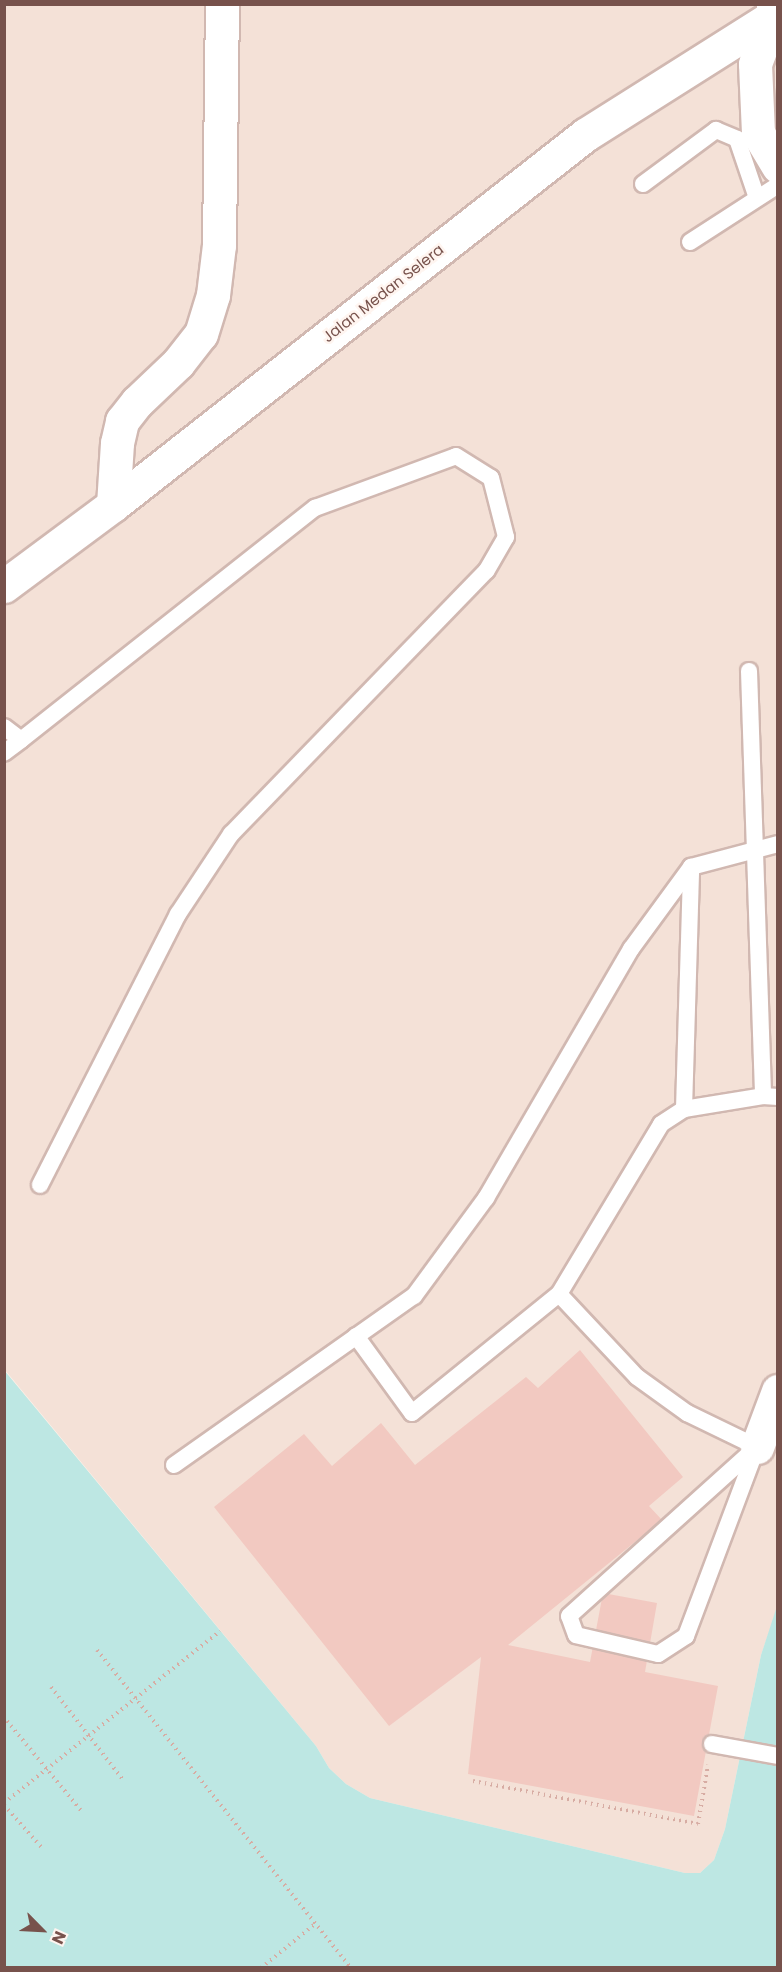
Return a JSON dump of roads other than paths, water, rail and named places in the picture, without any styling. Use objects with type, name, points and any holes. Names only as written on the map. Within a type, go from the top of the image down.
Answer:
[{"type":"street","points":[[113,506],[117,442],[122,422],[137,402],[178,363],[201,334],[213,295],[219,245],[222,4]]},
{"type":"street","points":[[774,14],[756,64],[756,87],[758,133],[777,166]]},
{"type":"street","name":"Jalan Medan Selera","points":[[4,586],[113,506],[585,135],[774,14]]},
{"type":"street","points":[[757,1447],[777,1390]]},
{"type":"lane","points":[[643,184],[716,130],[737,139],[757,198]]},
{"type":"lane","points":[[690,242],[777,185]]},
{"type":"lane","points":[[4,753],[315,508],[456,456],[492,478],[506,537],[486,572],[231,834],[178,914],[40,1185]]},
{"type":"lane","points":[[356,1336],[412,1413],[559,1294],[661,1124],[684,1109],[770,1097],[754,849],[749,671]]},
{"type":"lane","points":[[4,727],[21,740]]},
{"type":"lane","points":[[174,1465],[414,1296],[486,1198],[631,950],[691,867],[777,844]]},
{"type":"lane","points":[[684,1109],[691,867]]},
{"type":"lane","points":[[559,1294],[637,1377],[687,1413],[757,1447]]},
{"type":"lane","points":[[757,1447],[686,1636],[658,1654],[576,1635],[569,1616],[757,1447]]},
{"type":"lane","points":[[712,1744],[777,1756]]},
{"type":"water","points":[[4,1370],[316,1746],[329,1768],[346,1784],[370,1798],[685,1873],[700,1873],[714,1860],[725,1829],[761,1655],[777,1606],[777,1967],[5,1967]]}]
